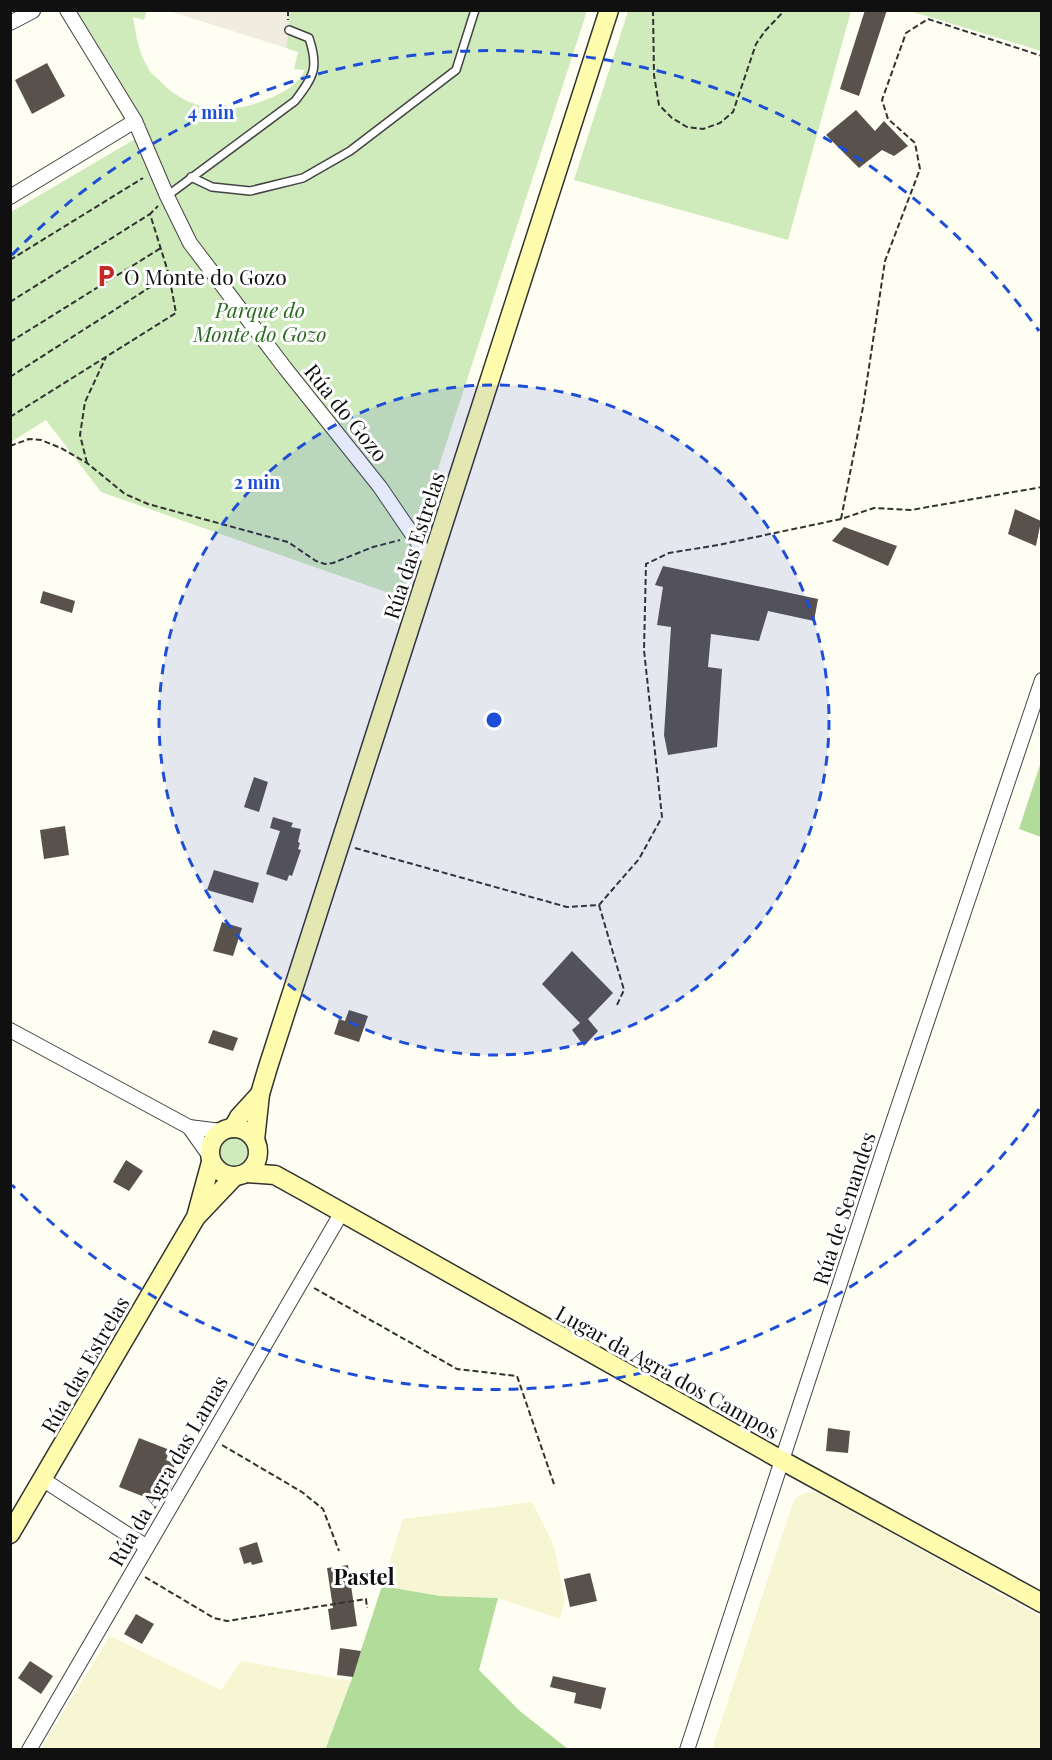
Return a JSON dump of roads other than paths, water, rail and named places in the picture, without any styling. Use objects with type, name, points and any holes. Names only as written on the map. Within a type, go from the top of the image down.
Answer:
[{"type":"street","name":"Rúa do Gozo","points":[[67,10],[135,121],[180,226],[202,261],[380,487],[431,562]]},
{"type":"street","name":"Rúa das Estrelas","points":[[256,1146],[260,1094],[609,10]]},
{"type":"street","points":[[10,23],[33,11]]},
{"type":"street","points":[[10,197],[135,121]]},
{"type":"street","name":"Rúa de Senandes","points":[[687,1749],[1041,680]]},
{"type":"street","points":[[10,1030],[189,1127],[244,1130],[256,1146],[255,1164],[241,1175],[221,1174],[189,1127]]},
{"type":"street","name":"Rúa das Estrelas","points":[[227,1130],[260,1094]]},
{"type":"street","points":[[210,1159],[212,1141],[227,1130]]},
{"type":"street","name":"Lugar da Agra dos Campos","points":[[256,1146],[275,1175],[783,1461],[1041,1602]]},
{"type":"street","name":"Rúa das Estrelas","points":[[196,1217],[210,1159]]},
{"type":"street","name":"Rúa das Estrelas","points":[[10,1534],[196,1217],[241,1175]]},
{"type":"street","name":"Lugar da Agra dos Campos","points":[[241,1175],[275,1175]]},
{"type":"street","name":"Rúa da Agra das Lamas","points":[[29,1749],[342,1212]]},
{"type":"street","points":[[42,1479],[147,1547]]},
{"type":"lane","points":[[191,177],[212,187],[250,191],[303,178],[322,167],[350,150],[456,70],[475,10]]},
{"type":"lane","points":[[167,196],[295,101],[307,86],[315,64],[315,55],[309,38],[289,30]]},
{"type":"place","name":"O Monte do Gozo","points":[[106,276]]},
{"type":"district","name":"Pastel","points":[[364,1576]]},
{"type":"park label","name":"Parque do Monte do Gozo","points":[[260,321]]}]
